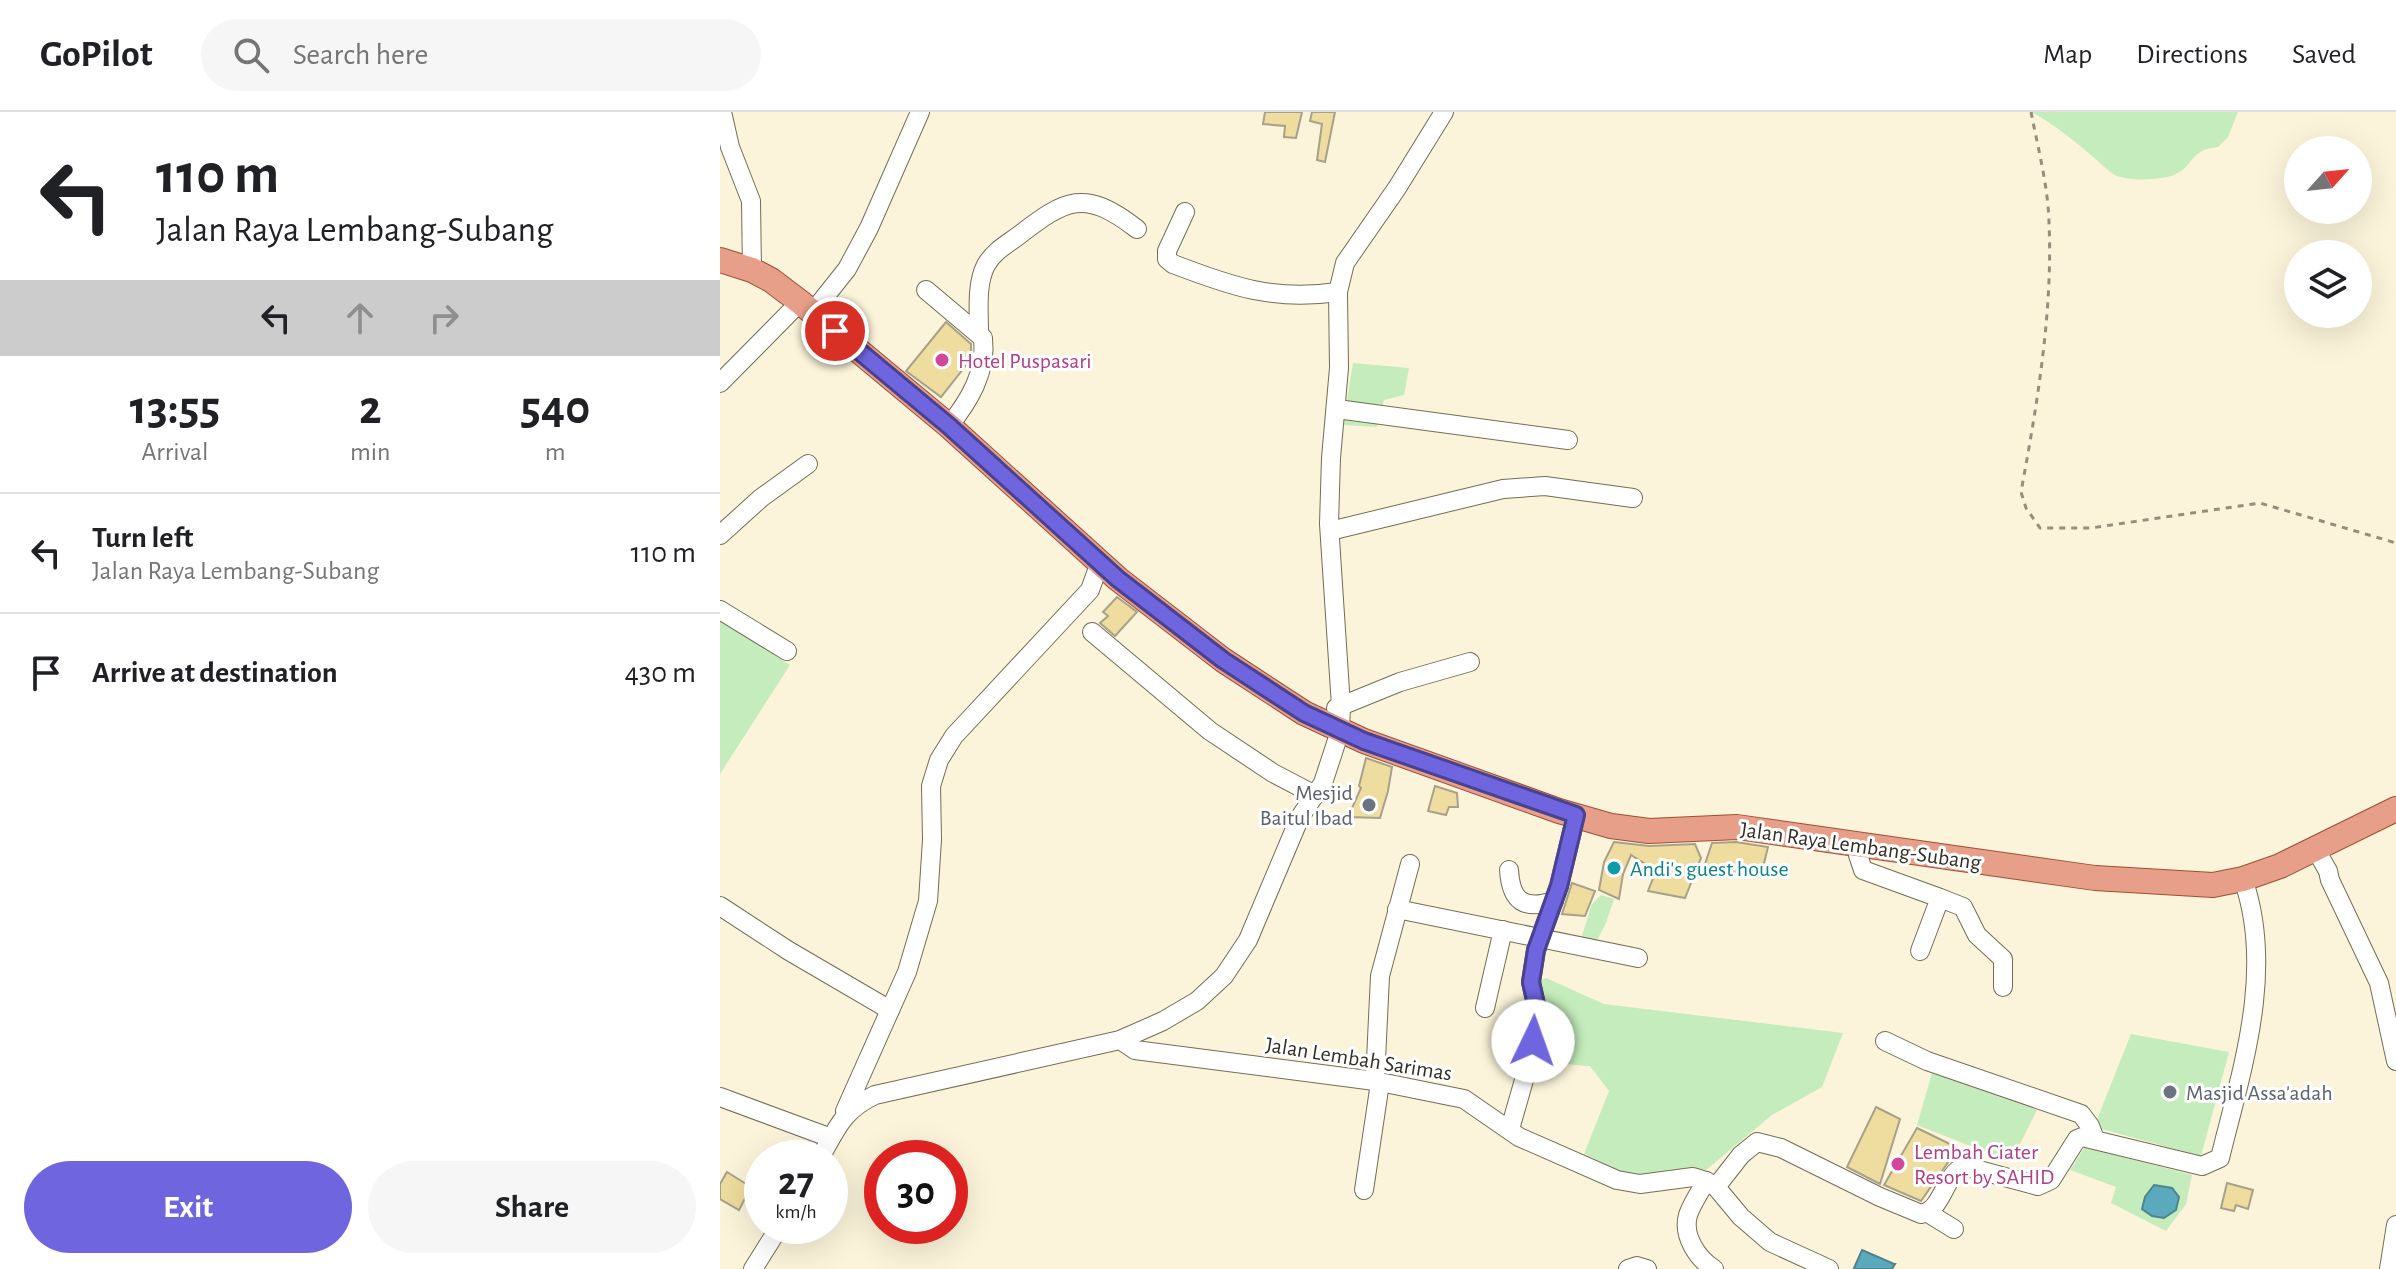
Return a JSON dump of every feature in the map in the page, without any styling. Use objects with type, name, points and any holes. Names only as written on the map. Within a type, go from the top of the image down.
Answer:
[{"type":"main road","name":"Jalan Raya Lembang-Subang","points":[[720,260],[752,270],[806,307],[949,426],[1109,571],[1223,660],[1304,713],[1337,714],[1576,815],[1611,826],[1649,831],[1737,827],[2095,878],[2213,885],[2243,879],[2316,850],[2396,809]]},
{"type":"street","points":[[722,112],[730,147],[751,201],[752,270]]},
{"type":"street","points":[[720,383],[847,269],[869,228],[920,112]]},
{"type":"street","points":[[843,1117],[855,1104],[875,1095],[1120,1040],[1163,1021],[1197,1001],[1224,976],[1248,940],[1309,798],[1323,783],[1337,714],[1330,531],[1331,458],[1337,409],[1338,292],[1345,263],[1444,112]]},
{"type":"street","points":[[979,332],[981,279],[987,264],[1000,247],[1055,208],[1075,202],[1093,203],[1119,215],[1137,229]]},
{"type":"street","points":[[1185,212],[1167,251],[1167,259],[1173,264],[1247,291],[1310,295],[1338,292]]},
{"type":"street","points":[[926,290],[983,338],[977,381],[966,404],[949,426]]},
{"type":"street","points":[[1337,409],[1568,440]]},
{"type":"street","points":[[720,535],[761,498],[808,464]]},
{"type":"street","points":[[1330,531],[1503,489],[1545,486],[1633,498]]},
{"type":"street","points":[[720,1097],[831,1138],[907,972],[928,901],[932,840],[931,786],[939,760],[954,736],[1109,571]]},
{"type":"street","points":[[720,610],[787,651]]},
{"type":"street","points":[[1092,632],[1182,710],[1309,798]]},
{"type":"street","points":[[1337,714],[1400,682],[1470,662]]},
{"type":"street","points":[[1510,1129],[1530,1059],[1537,1009],[1531,982],[1536,950],[1554,901],[1576,815]]},
{"type":"street","points":[[1860,844],[1858,855],[1863,870],[1963,907],[1977,935],[2003,959],[2003,987]]},
{"type":"street","points":[[2316,850],[2379,983],[2396,1061]]},
{"type":"street","points":[[1364,1190],[1377,1082],[1380,976],[1410,864]]},
{"type":"street","points":[[1509,870],[1510,885],[1523,903],[1536,906],[1554,901]]},
{"type":"street","points":[[1928,1213],[1958,1169],[1973,1167],[2038,1186],[2051,1180],[2077,1139],[2087,1137],[2202,1166],[2220,1158],[2255,1008],[2252,904],[2243,879]]},
{"type":"street","points":[[1920,951],[1940,898]]},
{"type":"street","points":[[720,906],[890,1010]]},
{"type":"street","points":[[1397,909],[1638,958]]},
{"type":"street","points":[[1485,1008],[1503,930]]},
{"type":"street","name":"Jalan Lembah Sarimas","points":[[1120,1040],[1135,1050],[1377,1082],[1464,1099],[1519,1137],[1617,1180],[1640,1184],[1693,1177],[1711,1184]]},
{"type":"street","points":[[1885,1041],[1927,1061],[2081,1114],[2095,1139]]},
{"type":"street","points":[[1705,1266],[1687,1226],[1688,1215],[1711,1184],[1751,1146],[1764,1142],[1880,1197],[1921,1214],[1928,1213],[1954,1229]]},
{"type":"street","points":[[1711,1184],[1741,1217],[1770,1242],[1829,1269]]},
{"type":"street","points":[[2389,1269],[2396,1225]]},
{"type":"street","points":[[753,1269],[769,1244]]},
{"type":"street","points":[[1628,1269],[1637,1266],[1647,1269]]},
{"type":"path","points":[[2031,112],[2049,236],[2039,381],[2021,492],[2026,508],[2040,528],[2091,528],[2260,503],[2396,543]]},
{"type":"green space","points":[[2031,112],[2238,112],[2228,137],[2218,147],[2200,152],[2176,174],[2142,180],[2114,174],[2063,132]]},
{"type":"green space","points":[[1353,363],[1409,368],[1404,395],[1384,400],[1377,427],[1343,425]]},
{"type":"green space","points":[[720,620],[790,665],[720,774]]},
{"type":"green space","points":[[1601,895],[1614,899],[1594,946],[1581,939],[1592,904]]},
{"type":"green space","points":[[1546,978],[1604,1004],[1843,1033],[1822,1087],[1772,1115],[1700,1175],[1633,1177],[1584,1154],[1609,1091],[1590,1066],[1555,1061],[1529,1038],[1541,981]]},
{"type":"green space","points":[[2131,1034],[2229,1052],[2201,1156],[2094,1127]]},
{"type":"green space","points":[[1932,1073],[2037,1110],[2011,1162],[1917,1125]]},
{"type":"green space","points":[[2085,1147],[2192,1175],[2186,1204],[2166,1231],[2111,1203],[2116,1187],[2070,1170]]},
{"type":"water","points":[[2154,1185],[2172,1188],[2179,1197],[2176,1210],[2164,1218],[2152,1216],[2142,1209],[2145,1197]]},
{"type":"water","points":[[1862,1250],[1895,1264],[1892,1269],[1856,1269]]},
{"type":"building","points":[[1265,112],[1302,112],[1296,138],[1284,137],[1285,126],[1263,124]]},
{"type":"building","points":[[1312,112],[1335,112],[1325,162],[1317,160],[1322,124],[1310,121]]},
{"type":"building","name":"Hotel Puspasari","points":[[946,322],[971,344],[971,359],[941,397],[906,371]]},
{"type":"building","points":[[1117,597],[1137,612],[1115,636],[1100,623],[1108,616],[1103,612]]},
{"type":"building","points":[[1366,758],[1392,767],[1380,818],[1348,817],[1361,788]]},
{"type":"building","points":[[1435,786],[1457,793],[1458,807],[1449,807],[1446,815],[1428,811]]},
{"type":"building","points":[[1614,842],[1649,846],[1695,844],[1701,858],[1685,898],[1648,891],[1656,871],[1631,855],[1623,874],[1619,899],[1599,890],[1604,862]]},
{"type":"building","points":[[1736,842],[1768,847],[1761,875],[1732,872],[1705,864],[1712,843]]},
{"type":"building","points":[[1572,883],[1595,891],[1585,916],[1562,914]]},
{"type":"building","points":[[1876,1107],[1900,1119],[1880,1184],[1847,1167]]},
{"type":"building","points":[[1917,1128],[1958,1148],[1921,1201],[1884,1185]]},
{"type":"building","points":[[727,1172],[744,1183],[744,1200],[739,1210],[720,1199],[720,1184]]},
{"type":"building","points":[[2227,1183],[2253,1190],[2248,1209],[2236,1205],[2234,1211],[2221,1208]]},
{"type":"place","name":"Hotel Puspasari","points":[[942,360]]},
{"type":"place","name":"Mesjid Baitul Ibad","points":[[1369,805]]},
{"type":"place","name":"Andi's guest house","points":[[1614,868]]},
{"type":"place","name":"Masjid Assa'adah","points":[[2170,1092]]},
{"type":"place","name":"Lembah Ciater Resort by SAHID","points":[[1898,1164]]},
{"type":"route","points":[[835,331],[949,426],[1118,579],[1223,660],[1304,713],[1364,741],[1576,815],[1559,886],[1536,950],[1531,982],[1537,1009],[1533,1041]]}]
